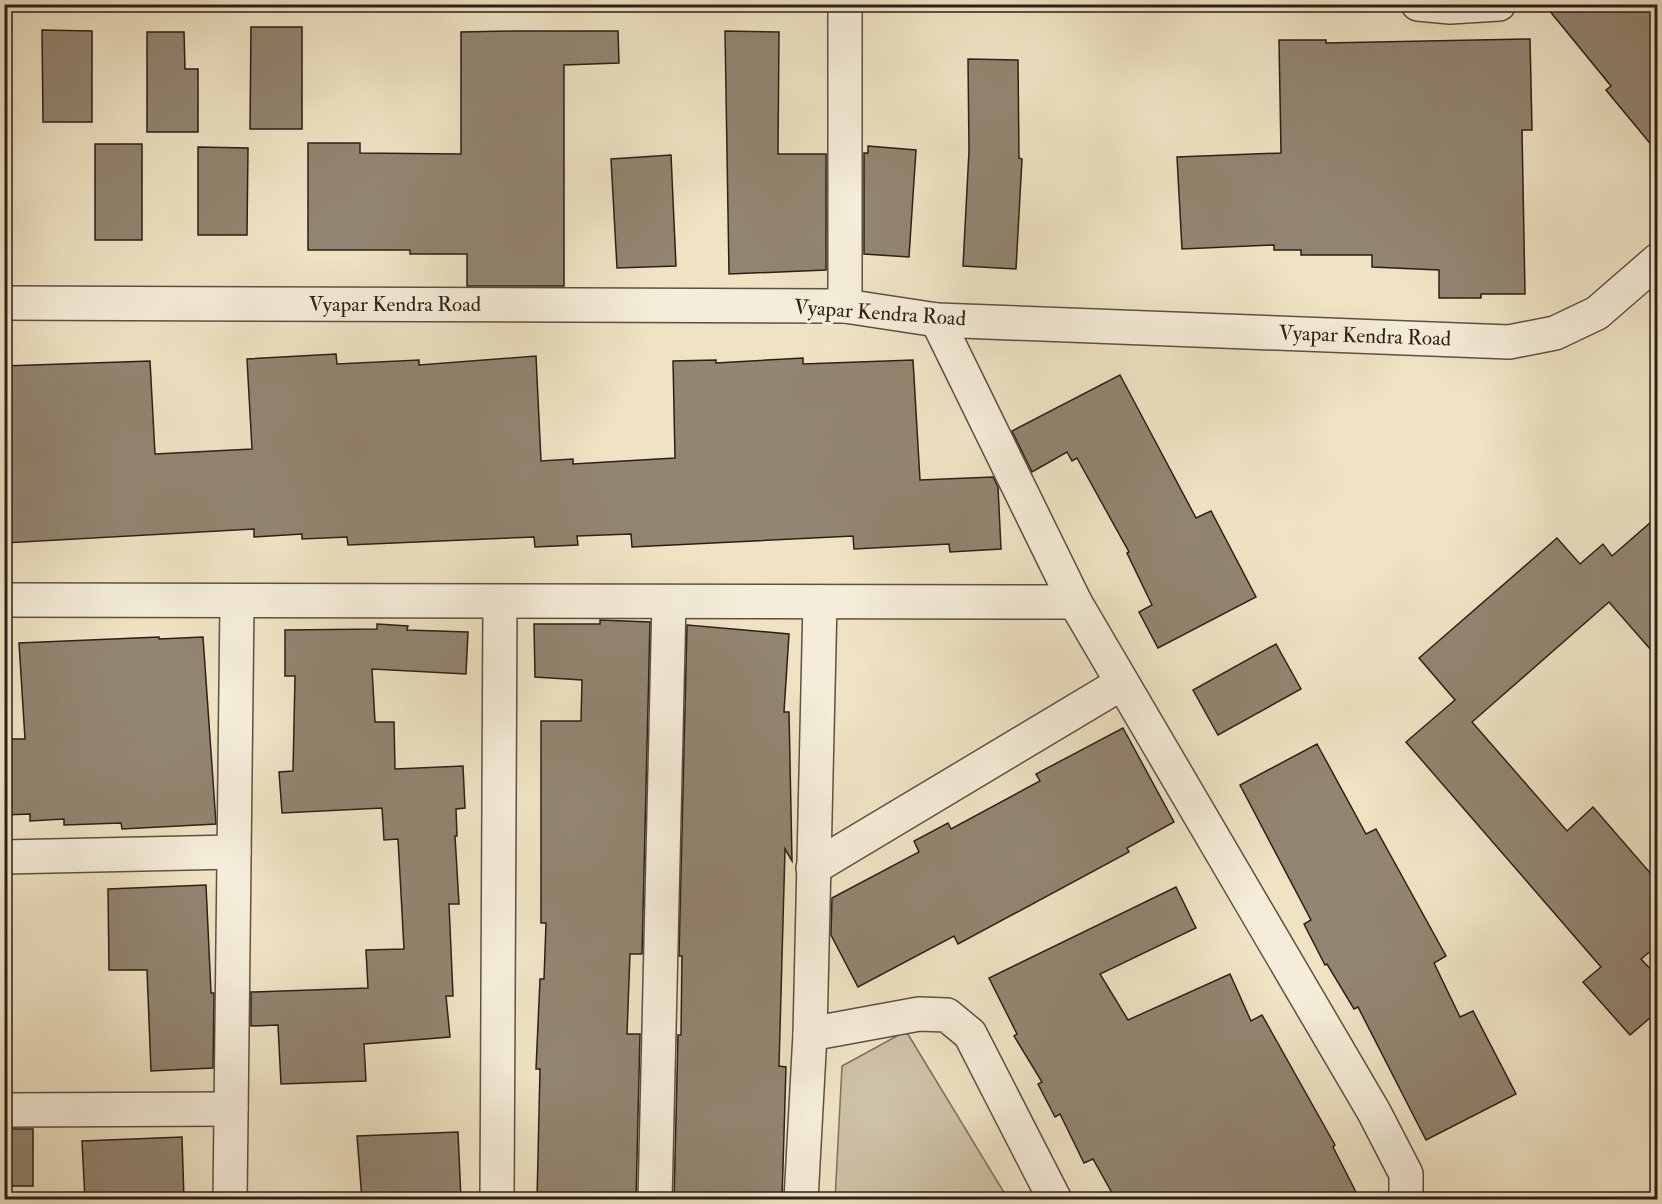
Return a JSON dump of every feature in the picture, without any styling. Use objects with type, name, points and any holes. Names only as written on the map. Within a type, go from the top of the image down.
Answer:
[{"type":"street","points":[[845,4],[845,306]]},
{"type":"street","points":[[1418,4],[1449,6],[1499,4]]},
{"type":"street","name":"Vyapar Kendra Road","points":[[4,303],[845,306],[937,320],[1509,342],[1555,333],[1598,314],[1658,260]]},
{"type":"street","points":[[937,320],[1075,602],[1374,1112],[1406,1174],[1406,1200]]},
{"type":"street","points":[[4,600],[1075,602]]},
{"type":"street","points":[[230,1200],[237,602]]},
{"type":"street","points":[[497,1200],[500,602]]},
{"type":"street","points":[[655,1200],[669,602]]},
{"type":"street","points":[[801,1200],[810,1034],[820,602]]},
{"type":"street","points":[[813,868],[1122,683]]},
{"type":"street","points":[[4,857],[234,852]]},
{"type":"street","points":[[810,1034],[919,1014],[947,1015],[970,1034],[1055,1200]]},
{"type":"street","points":[[4,1110],[231,1109]]},
{"type":"shaded area","points":[[906,1031],[1008,1199],[835,1200],[842,1066]]},
{"type":"building","points":[[1544,4],[1658,4],[1658,153],[1606,90],[1611,86]]},
{"type":"building","points":[[251,27],[302,27],[302,129],[250,129]]},
{"type":"building","points":[[42,30],[92,31],[92,122],[43,122]]},
{"type":"building","points":[[618,31],[619,63],[564,65],[564,286],[467,286],[467,254],[410,254],[410,250],[308,250],[308,143],[360,143],[360,153],[461,154],[461,32]]},
{"type":"building","points":[[725,31],[779,32],[778,154],[826,154],[826,270],[729,274]]},
{"type":"building","points":[[147,32],[184,32],[185,69],[198,69],[198,132],[147,132]]},
{"type":"building","points":[[1530,39],[1532,130],[1522,130],[1525,294],[1481,294],[1481,298],[1439,298],[1439,270],[1372,267],[1372,255],[1301,255],[1301,250],[1274,250],[1274,245],[1182,249],[1177,157],[1281,153],[1279,40],[1326,40],[1326,43]]},
{"type":"building","points":[[968,59],[1018,60],[1019,158],[1022,159],[1016,269],[963,266],[969,151]]},
{"type":"building","points":[[95,144],[142,144],[142,240],[95,240]]},
{"type":"building","points":[[868,146],[916,150],[909,257],[864,254],[864,153],[868,153]]},
{"type":"building","points":[[198,147],[248,148],[247,235],[198,235]]},
{"type":"building","points":[[671,155],[676,266],[617,268],[611,159]]},
{"type":"building","points":[[336,354],[337,364],[419,360],[419,365],[536,356],[541,461],[573,459],[573,464],[675,458],[673,361],[716,360],[716,363],[803,358],[803,364],[913,360],[920,480],[993,477],[998,487],[1001,549],[950,552],[949,544],[854,549],[853,536],[632,547],[631,534],[577,536],[578,545],[535,547],[534,537],[348,545],[347,537],[302,539],[302,534],[254,537],[254,529],[4,543],[4,366],[150,361],[155,454],[252,449],[247,359]]},
{"type":"building","points":[[1120,375],[1196,518],[1211,511],[1256,597],[1158,648],[1139,612],[1152,605],[1127,553],[1129,552],[1077,458],[1072,461],[1067,452],[1032,472],[1012,431]]},
{"type":"building","points":[[1658,516],[1658,658],[1609,602],[1472,722],[1567,831],[1593,807],[1658,882],[1658,945],[1641,959],[1658,977],[1658,1011],[1630,1035],[1583,982],[1601,967],[1406,742],[1455,700],[1419,658],[1557,538],[1580,564],[1603,544],[1612,556]]},
{"type":"building","points":[[600,620],[650,622],[642,954],[630,954],[627,1034],[640,1034],[636,1200],[537,1200],[540,1069],[536,1069],[540,979],[544,979],[546,923],[541,923],[541,721],[581,721],[582,680],[535,677],[534,624],[600,624]]},
{"type":"building","points":[[377,624],[408,626],[407,630],[468,632],[466,674],[372,669],[375,722],[394,722],[395,769],[463,766],[465,808],[456,809],[457,836],[455,836],[459,904],[449,904],[453,996],[446,996],[450,1037],[364,1044],[366,1081],[281,1084],[278,1025],[251,1026],[251,992],[368,988],[366,950],[404,949],[398,839],[384,840],[382,808],[282,813],[279,772],[293,771],[295,676],[285,676],[285,630],[377,629]]},
{"type":"building","points":[[687,625],[789,634],[784,712],[789,712],[792,861],[785,849],[779,1066],[786,1067],[782,1200],[674,1200],[678,1035],[681,1035],[682,956],[679,956]]},
{"type":"building","points":[[159,637],[159,639],[203,637],[216,824],[122,829],[121,823],[64,825],[64,819],[30,821],[30,814],[4,815],[4,739],[25,739],[19,643]]},
{"type":"building","points":[[1276,644],[1301,689],[1218,735],[1193,690]]},
{"type":"building","points":[[1123,728],[1174,822],[1127,848],[1129,852],[958,944],[954,936],[858,987],[831,935],[832,898],[919,852],[914,841],[948,823],[951,829],[1040,781],[1036,774]]},
{"type":"building","points":[[1317,744],[1366,834],[1376,829],[1446,956],[1434,963],[1460,1017],[1473,1011],[1516,1094],[1426,1140],[1358,1007],[1354,1009],[1327,964],[1325,965],[1304,924],[1311,920],[1240,785]]},
{"type":"building","points":[[206,885],[211,993],[214,993],[213,1068],[151,1071],[147,970],[109,970],[108,889]]},
{"type":"building","points":[[1176,887],[1196,928],[1100,974],[1128,1020],[1230,974],[1251,1021],[1262,1015],[1335,1145],[1333,1147],[1360,1200],[1116,1200],[1093,1159],[1084,1163],[1060,1114],[1055,1117],[1038,1084],[1042,1082],[1014,1036],[1017,1034],[989,978]]},
{"type":"building","points":[[4,1129],[33,1129],[33,1186],[4,1186]]},
{"type":"building","points":[[458,1132],[461,1200],[362,1200],[357,1136]]},
{"type":"building","points":[[182,1137],[184,1200],[85,1200],[82,1141]]}]
